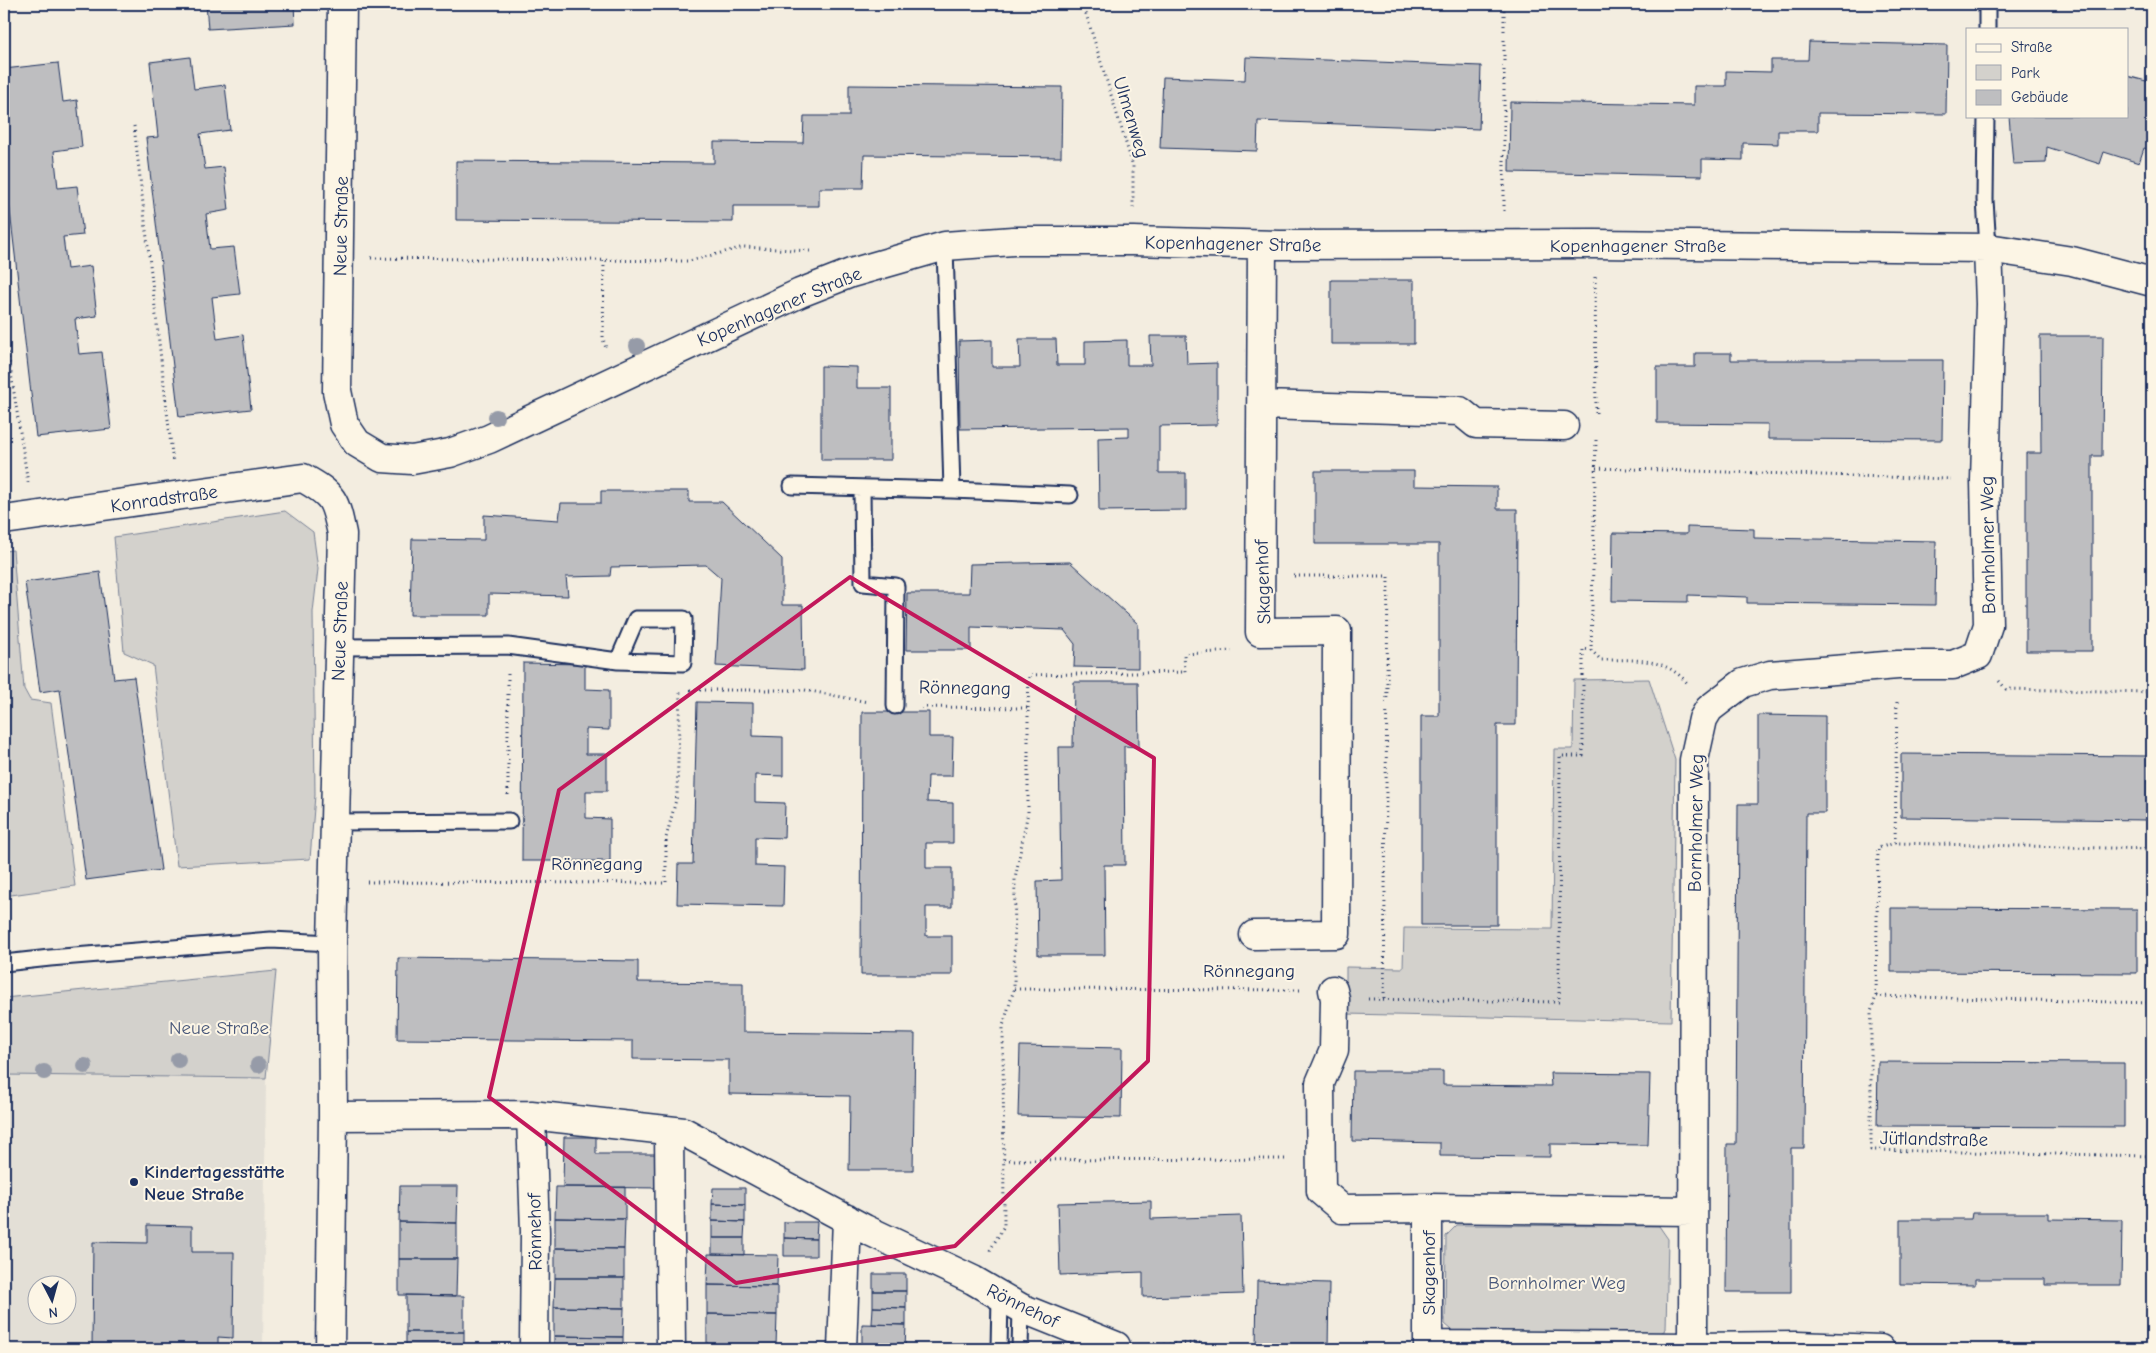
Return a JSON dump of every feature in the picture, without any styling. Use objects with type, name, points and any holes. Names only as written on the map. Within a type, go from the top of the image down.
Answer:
[{"type":"street","name":"Neue Straße","points":[[342,4],[337,391],[344,424],[357,443]]},
{"type":"street","name":"Kopenhagener Straße","points":[[357,443],[382,458],[412,460],[450,452],[489,439],[800,293],[851,273],[945,246],[1013,241],[1132,241],[1262,245],[1595,244],[1988,248],[2072,261],[2152,282]]},
{"type":"street","name":"Skagenhof","points":[[1254,935],[1336,934],[1337,631],[1260,632],[1262,245]]},
{"type":"street","name":"Bornholmer Weg","points":[[1978,656],[1988,625],[1985,480],[1990,304],[1988,248]]},
{"type":"street","points":[[1260,405],[1460,411],[1476,424],[1564,426]]},
{"type":"street","name":"Konradstraße","points":[[4,520],[303,478],[322,489]]},
{"type":"street","name":"Neue Straße","points":[[322,489],[336,506],[342,534],[332,943],[333,1116],[330,1349]]},
{"type":"street","points":[[1709,709],[1742,683],[1770,675],[1898,665],[1953,665],[1978,656]]},
{"type":"street","name":"Bornholmer Weg","points":[[1693,1347],[1694,760],[1703,719],[1709,709]]},
{"type":"street","name":"Skagenhof","points":[[1334,994],[1334,1050],[1320,1083],[1321,1191],[1342,1209],[1693,1211]]},
{"type":"street","name":"Rönnehof","points":[[531,1115],[535,1232],[534,1349]]},
{"type":"street","name":"Rönnehof","points":[[333,1116],[531,1115],[684,1132],[847,1219],[973,1280],[1010,1302],[1116,1348]]},
{"type":"street","points":[[669,1131],[671,1349]]},
{"type":"street","name":"Skagenhof","points":[[1428,1208],[1428,1347],[1693,1347]]},
{"type":"street","points":[[842,1349],[847,1219]]},
{"type":"street","points":[[1693,1347],[1797,1346],[1880,1349]]},
{"type":"lane","points":[[1987,4],[1987,28]]},
{"type":"lane","points":[[1986,118],[1985,200],[1988,248]]},
{"type":"lane","points":[[945,246],[952,490]]},
{"type":"lane","points":[[792,486],[1070,495]]},
{"type":"lane","points":[[862,488],[863,583],[896,586],[895,706]]},
{"type":"lane","points":[[338,647],[508,646],[618,661],[683,663],[684,619],[636,619],[618,661]]},
{"type":"lane","points":[[335,822],[508,821]]},
{"type":"lane","points":[[4,964],[60,957],[271,940],[332,943]]},
{"type":"lane","points":[[998,1349],[1010,1302]]},
{"type":"lane","points":[[1010,1302],[1020,1349]]},
{"type":"path","name":"Ulmenweg","points":[[1083,4],[1133,166],[1132,241]]},
{"type":"path","points":[[1504,4],[1504,244]]},
{"type":"path","points":[[134,126],[177,496]]},
{"type":"path","points":[[1595,244],[1596,419]]},
{"type":"path","points":[[340,257],[689,261],[744,247],[823,252],[851,273]]},
{"type":"path","points":[[604,261],[603,339],[617,379]]},
{"type":"path","points":[[4,328],[33,516]]},
{"type":"path","points":[[1596,439],[1591,650],[1601,660],[1652,661],[1668,666],[1685,680],[1709,709]]},
{"type":"path","points":[[1596,468],[1985,480]]},
{"type":"path","points":[[1028,708],[1028,675],[1185,672],[1184,654],[1260,650],[1260,632]]},
{"type":"path","points":[[508,646],[508,821]]},
{"type":"path","name":"Rönnegang","points":[[1014,989],[1334,994],[1559,1002],[1560,756],[1584,756],[1583,649],[1591,650]]},
{"type":"path","points":[[1978,656],[2006,689],[2152,692]]},
{"type":"path","name":"Rönnegang","points":[[334,882],[666,884],[666,838],[677,796],[680,690],[683,663]]},
{"type":"path","points":[[1898,665],[1895,842],[2152,849]]},
{"type":"path","name":"Rönnegang","points":[[680,690],[805,690],[895,706],[1028,708],[1028,812],[1015,879],[1014,989],[1003,1026],[1004,1226],[973,1280]]},
{"type":"path","name":"Jütlandstraße","points":[[1895,842],[1878,848],[1876,996],[1871,1012],[1871,1150],[2152,1156]]},
{"type":"path","points":[[1876,996],[2152,1003]]},
{"type":"path","points":[[1004,1160],[1321,1159]]},
{"type":"path","points":[[1116,1348],[1203,1344],[1208,1349]]},
{"type":"highlighted area","points":[[850,577],[1154,758],[1148,1061],[955,1246],[736,1283],[489,1097],[559,790]]},
{"type":"shaded area","name":"Kindertagesstätte Neue Straße","points":[[4,1075],[266,1078],[263,1349],[4,1349]]},
{"type":"green space","points":[[285,511],[313,532],[318,569],[313,612],[315,795],[310,859],[177,866],[153,665],[124,652],[114,537]]},
{"type":"green space","points":[[13,550],[24,689],[30,700],[51,703],[75,886],[4,896],[4,551]]},
{"type":"green space","points":[[1649,679],[1675,760],[1671,1021],[1346,1014],[1346,967],[1403,968],[1404,928],[1552,929],[1554,749],[1573,749],[1574,680]]},
{"type":"green space","name":"Neue Straße","points":[[276,971],[266,1078],[4,1075],[4,998]]},
{"type":"green space","name":"Bornholmer Weg","points":[[1457,1225],[1659,1226],[1668,1239],[1666,1329],[1655,1338],[1459,1336],[1445,1324],[1446,1236]]},
{"type":"building","points":[[206,4],[294,4],[295,24],[208,29]]},
{"type":"building","points":[[1809,42],[1947,45],[1946,114],[1818,113],[1818,131],[1778,131],[1778,144],[1743,143],[1743,160],[1702,159],[1702,176],[1509,172],[1510,102],[1694,105],[1694,86],[1726,86],[1726,71],[1771,72],[1771,60],[1808,60]]},
{"type":"building","points":[[190,57],[194,89],[225,85],[230,130],[200,134],[205,169],[224,167],[229,210],[206,214],[210,249],[234,247],[240,294],[212,297],[217,339],[243,335],[251,409],[179,417],[146,138],[158,137],[150,62]]},
{"type":"building","points":[[1246,57],[1481,66],[1479,129],[1258,121],[1257,151],[1160,148],[1163,77],[1245,80]]},
{"type":"building","points":[[58,63],[63,102],[77,100],[82,147],[54,151],[58,188],[77,186],[83,235],[63,237],[67,269],[91,266],[97,316],[75,319],[79,354],[102,352],[111,429],[36,437],[4,159],[4,156],[7,155],[4,129],[4,69]]},
{"type":"building","points":[[2128,76],[2152,81],[2152,150],[2144,148],[2139,163],[2104,152],[2100,164],[2047,147],[2046,163],[2013,164],[2009,118],[2128,118]]},
{"type":"building","points":[[849,85],[1062,87],[1061,157],[864,155],[863,188],[819,188],[819,206],[733,206],[733,222],[456,220],[456,161],[714,163],[714,142],[803,143],[804,116],[849,116]]},
{"type":"building","points":[[1331,280],[1414,280],[1414,344],[1331,344]]},
{"type":"building","points":[[1150,336],[1186,336],[1187,364],[1217,363],[1217,425],[1159,426],[1159,473],[1186,473],[1186,510],[1099,511],[1098,438],[1129,437],[1129,427],[960,429],[959,341],[992,340],[992,367],[1020,367],[1019,339],[1056,339],[1057,365],[1085,365],[1085,341],[1127,340],[1127,365],[1151,365]]},
{"type":"building","points":[[2040,336],[2103,336],[2102,456],[2092,456],[2092,651],[2026,651],[2026,453],[2041,453]]},
{"type":"building","points":[[1695,353],[1731,353],[1731,360],[1943,360],[1942,440],[1768,439],[1768,424],[1657,423],[1657,367],[1695,367]]},
{"type":"building","points":[[821,366],[857,367],[857,388],[891,388],[891,460],[821,460]]},
{"type":"building","points":[[1315,471],[1414,471],[1414,486],[1497,487],[1497,509],[1517,509],[1516,725],[1497,725],[1497,925],[1421,925],[1421,716],[1439,716],[1439,544],[1315,544]]},
{"type":"building","points":[[601,491],[689,491],[689,502],[722,502],[782,559],[782,605],[803,605],[804,670],[716,666],[721,578],[706,565],[611,567],[610,576],[566,577],[568,596],[489,594],[489,615],[410,615],[412,539],[484,540],[484,515],[559,520],[561,503],[601,503]]},
{"type":"building","points":[[1687,527],[1754,529],[1754,538],[1936,541],[1935,605],[1747,603],[1747,597],[1688,595],[1688,602],[1612,601],[1613,533],[1687,534]]},
{"type":"building","points":[[1070,562],[1138,624],[1138,668],[1074,667],[1075,644],[1064,630],[971,627],[971,650],[906,650],[907,593],[969,593],[970,564]]},
{"type":"building","points":[[100,572],[114,679],[134,677],[161,870],[86,880],[60,689],[40,692],[25,582]]},
{"type":"building","points":[[523,663],[585,664],[585,689],[609,690],[609,730],[586,729],[586,754],[607,754],[607,791],[586,791],[586,818],[610,819],[610,861],[522,861]]},
{"type":"building","points":[[1074,682],[1138,682],[1139,747],[1124,746],[1125,865],[1104,865],[1105,955],[1038,955],[1037,881],[1061,880],[1059,747],[1073,747]]},
{"type":"building","points":[[697,702],[753,703],[753,736],[783,737],[783,776],[755,775],[755,802],[785,803],[784,838],[755,837],[755,866],[784,867],[783,906],[677,904],[678,864],[693,864]]},
{"type":"building","points":[[862,712],[929,712],[929,737],[953,737],[952,776],[928,776],[927,802],[953,803],[953,843],[926,843],[926,868],[952,868],[952,907],[926,907],[926,936],[952,936],[952,975],[861,975]]},
{"type":"building","points":[[1758,715],[1825,716],[1825,813],[1806,813],[1804,1148],[1791,1148],[1791,1292],[1726,1292],[1727,1144],[1736,1144],[1738,804],[1758,804]]},
{"type":"building","points":[[1901,754],[2149,756],[2148,820],[1901,817]]},
{"type":"building","points":[[1891,908],[2137,909],[2137,973],[1891,972]]},
{"type":"building","points":[[398,958],[638,961],[638,982],[743,983],[743,1032],[915,1034],[913,1170],[849,1170],[850,1096],[729,1094],[729,1060],[633,1059],[633,1041],[397,1039]]},
{"type":"building","points":[[1020,1046],[1122,1048],[1121,1118],[1018,1116]]},
{"type":"building","points":[[1878,1062],[2124,1063],[2124,1127],[1877,1126]]},
{"type":"building","points":[[1353,1071],[1443,1071],[1443,1085],[1551,1086],[1550,1073],[1650,1074],[1648,1145],[1550,1144],[1550,1157],[1440,1156],[1440,1143],[1352,1141]]},
{"type":"building","points":[[564,1137],[596,1137],[596,1154],[661,1154],[661,1188],[563,1187]]},
{"type":"building","points":[[400,1186],[458,1186],[457,1223],[399,1222]]},
{"type":"building","points":[[556,1187],[625,1187],[625,1219],[555,1218]]},
{"type":"building","points":[[713,1188],[745,1188],[745,1205],[712,1204]]},
{"type":"building","points":[[1151,1201],[1151,1219],[1241,1216],[1243,1294],[1143,1297],[1143,1272],[1060,1275],[1058,1203]]},
{"type":"building","points":[[712,1204],[745,1205],[745,1222],[712,1221]]},
{"type":"building","points":[[1972,1213],[2049,1213],[2049,1219],[2122,1220],[2121,1285],[2045,1285],[2045,1279],[1975,1279],[1975,1285],[1900,1284],[1900,1219],[1971,1219]]},
{"type":"building","points":[[555,1218],[625,1219],[624,1249],[555,1248]]},
{"type":"building","points":[[712,1221],[745,1222],[744,1238],[712,1238]]},
{"type":"building","points":[[399,1222],[457,1223],[457,1259],[399,1259]]},
{"type":"building","points":[[784,1222],[817,1222],[816,1239],[784,1238]]},
{"type":"building","points":[[147,1225],[192,1226],[192,1252],[234,1252],[233,1338],[218,1337],[218,1349],[92,1349],[93,1242],[147,1243]]},
{"type":"building","points":[[712,1238],[744,1238],[744,1255],[712,1254]]},
{"type":"building","points":[[784,1238],[816,1239],[816,1256],[784,1256]]},
{"type":"building","points":[[555,1248],[624,1249],[624,1278],[555,1278]]},
{"type":"building","points":[[708,1254],[778,1255],[777,1286],[707,1285]]},
{"type":"building","points":[[399,1259],[457,1259],[456,1296],[399,1295]]},
{"type":"building","points":[[873,1274],[906,1274],[906,1291],[873,1291]]},
{"type":"building","points":[[555,1278],[624,1278],[624,1308],[554,1307]]},
{"type":"building","points":[[1257,1281],[1329,1283],[1328,1349],[1256,1349]]},
{"type":"building","points":[[707,1285],[777,1286],[777,1315],[707,1314]]},
{"type":"building","points":[[873,1291],[906,1291],[906,1308],[873,1307]]},
{"type":"building","points":[[406,1295],[464,1296],[464,1332],[406,1332]]},
{"type":"building","points":[[554,1307],[624,1308],[623,1337],[554,1336]]},
{"type":"building","points":[[873,1307],[906,1308],[906,1325],[872,1324]]},
{"type":"building","points":[[707,1314],[777,1315],[776,1346],[707,1346]]},
{"type":"building","points":[[862,1324],[906,1325],[905,1349],[862,1349]]},
{"type":"building","points":[[406,1332],[464,1332],[464,1349],[406,1349]]},
{"type":"building","points":[[554,1336],[623,1337],[623,1349],[554,1349]]},
{"type":"building","points":[[707,1346],[776,1346],[776,1349],[707,1349]]},
{"type":"place","name":"Kindertagesstätte Neue Straße","points":[[134,1182]]}]
